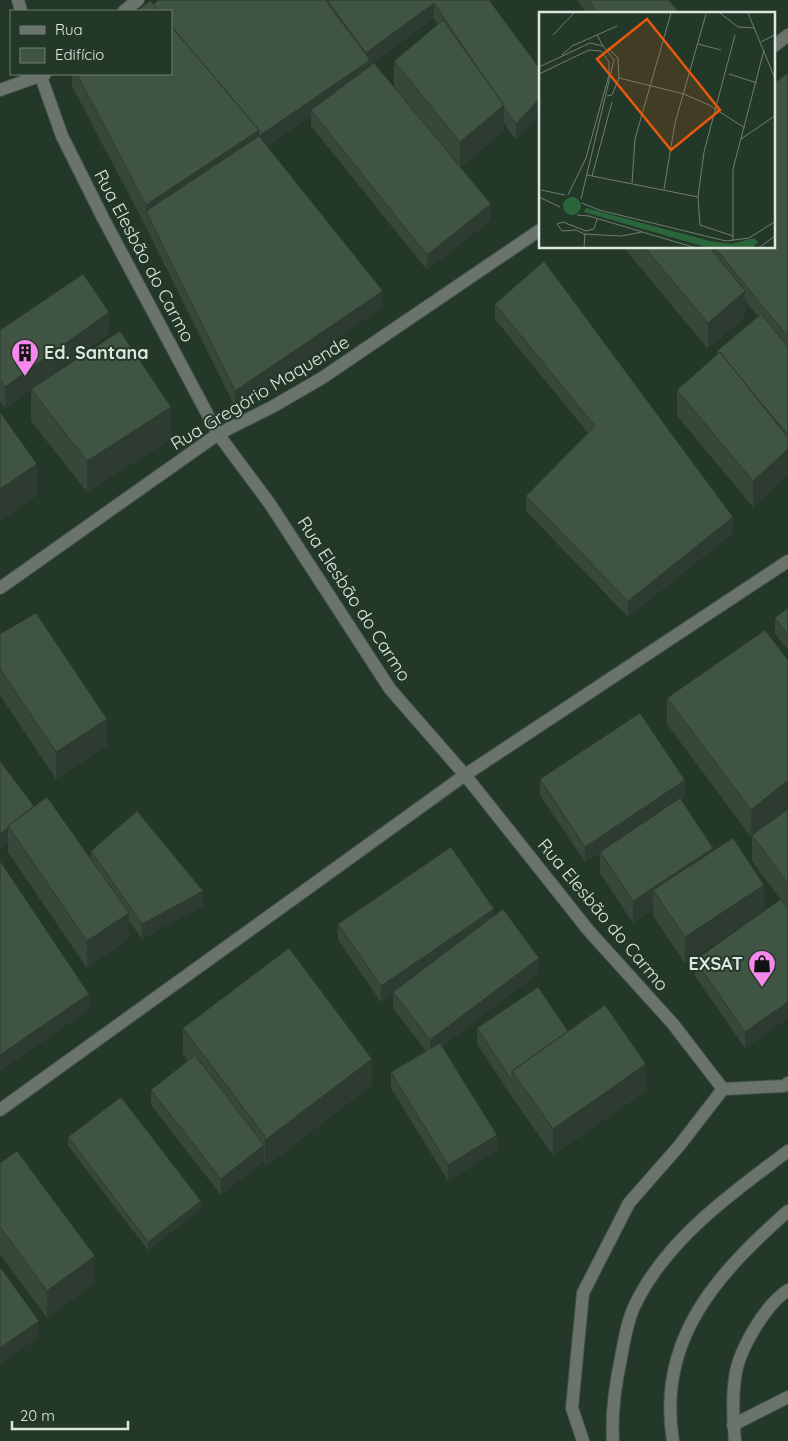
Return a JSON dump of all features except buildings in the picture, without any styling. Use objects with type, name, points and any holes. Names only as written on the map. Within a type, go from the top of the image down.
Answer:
[{"type":"street","points":[[125,10],[138,0]]},
{"type":"street","points":[[776,44],[788,35]]},
{"type":"street","points":[[0,90],[42,75]]},
{"type":"street","name":"Rua Elesbão do Carmo","points":[[42,75],[62,136],[103,218],[218,434],[270,504],[390,689],[466,775],[589,932],[673,1024],[723,1088]]},
{"type":"street","name":"Rua Gregório Maquende","points":[[0,588],[218,434],[272,408],[322,378],[539,231]]},
{"type":"street","points":[[0,1110],[466,775],[788,561]]},
{"type":"street","points":[[582,1441],[572,1408],[583,1293],[629,1203],[679,1146],[723,1088],[784,1086],[788,1083]]},
{"type":"street","points":[[613,1441],[612,1421],[615,1384],[625,1338],[634,1307],[650,1280],[670,1252],[727,1197],[788,1151]]},
{"type":"street","points":[[672,1441],[669,1420],[671,1391],[677,1357],[689,1326],[707,1294],[733,1261],[788,1211]]},
{"type":"street","points":[[735,1441],[733,1425],[735,1376],[754,1327],[781,1294],[788,1290]]},
{"type":"street","points":[[733,1425],[788,1397]]},
{"type":"place","name":"Ed. Santana","points":[[25,377]]},
{"type":"place","name":"EXSAT","points":[[762,988]]}]
